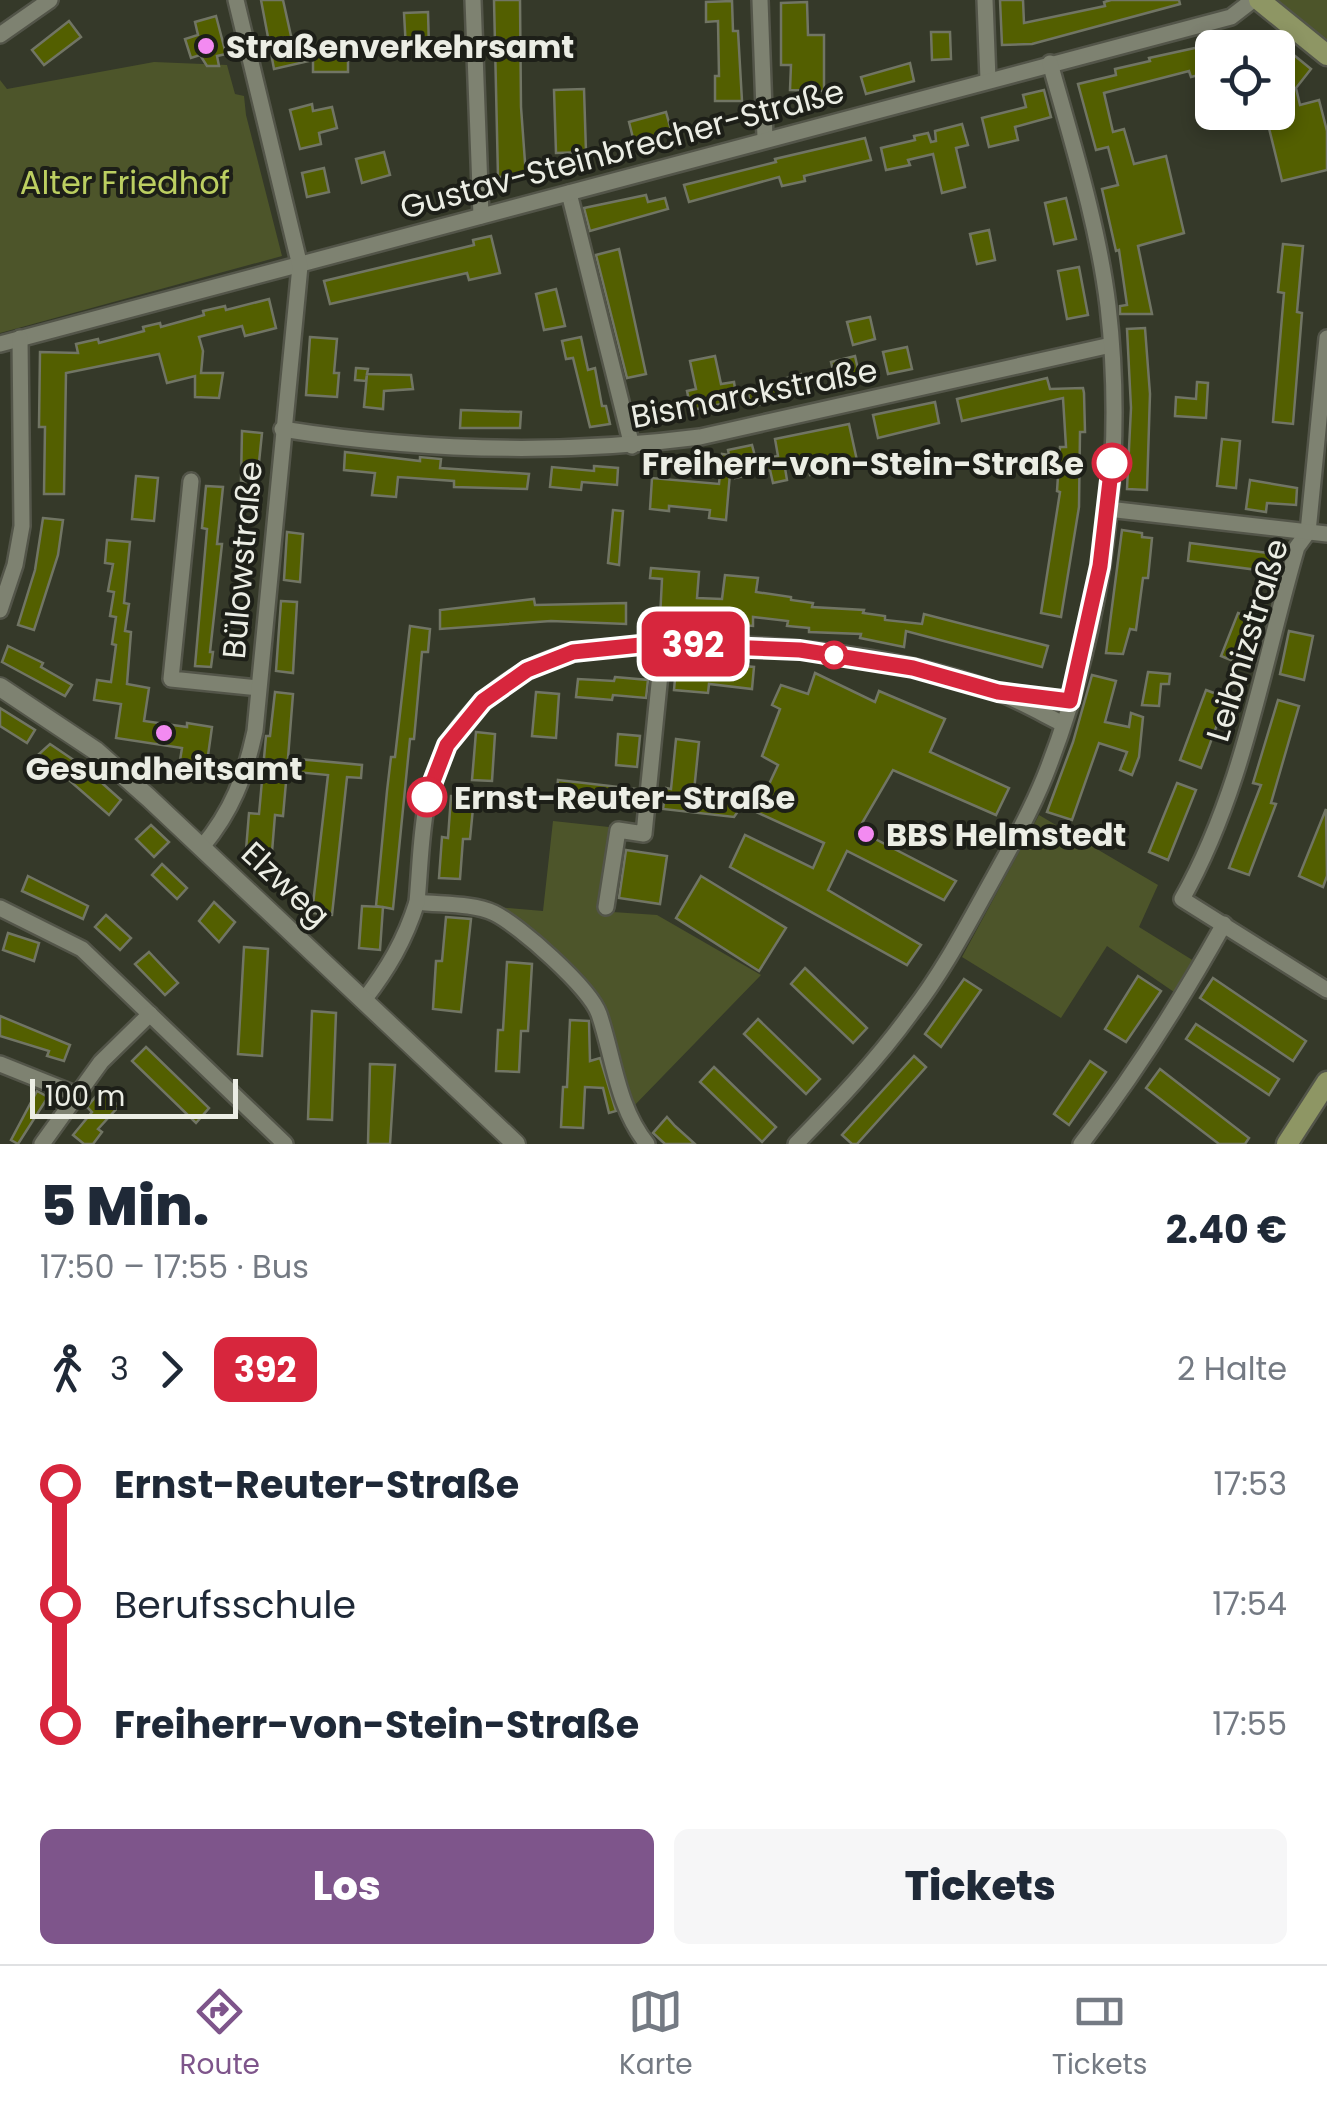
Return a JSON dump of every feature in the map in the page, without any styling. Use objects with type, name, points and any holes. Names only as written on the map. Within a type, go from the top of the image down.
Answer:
[{"type":"main road","points":[[1256,0],[1327,55]]},
{"type":"main road","points":[[1287,1144],[1327,1082]]},
{"type":"street","points":[[0,35],[50,0]]},
{"type":"street","name":"Bülowstraße","points":[[202,848],[222,824],[244,778],[254,731],[300,266],[236,0]]},
{"type":"street","points":[[473,0],[481,216]]},
{"type":"street","points":[[760,0],[765,138]]},
{"type":"street","points":[[985,0],[988,80]]},
{"type":"street","name":"Gustav-Steinbrecher-Straße","points":[[0,344],[1231,17],[1256,0]]},
{"type":"street","points":[[796,1144],[910,1016],[948,960],[1028,816],[1063,724],[1093,605],[1108,509],[1111,345],[1100,255],[1050,62]]},
{"type":"street","points":[[569,193],[632,446]]},
{"type":"street","points":[[0,610],[15,565],[22,526],[20,338]]},
{"type":"street","name":"Leibnizstraße","points":[[1224,924],[1182,899],[1233,783],[1276,636],[1296,547],[1308,532],[1327,338]]},
{"type":"street","name":"Bismarckstraße","points":[[282,429],[321,436],[467,447],[632,446],[700,437],[1111,345]]},
{"type":"street","points":[[191,481],[171,679],[258,688]]},
{"type":"street","points":[[1108,509],[1327,534]]},
{"type":"street","points":[[364,1000],[396,956],[417,902],[427,796],[447,745],[473,712],[527,670],[560,656],[594,649],[663,644],[774,648],[850,657],[944,676],[998,692],[1070,701]]},
{"type":"street","points":[[606,907],[618,830],[644,834],[663,644]]},
{"type":"street","name":"Elzweg","points":[[0,686],[96,751],[516,1144]]},
{"type":"street","points":[[998,692],[1063,724]]},
{"type":"street","points":[[417,902],[492,911],[587,991],[598,1012],[629,1118],[647,1144]]},
{"type":"street","points":[[0,908],[82,949],[285,1144]]},
{"type":"street","points":[[1081,1144],[1128,1082],[1224,924],[1327,990]]},
{"type":"street","points":[[42,1144],[101,1062],[150,1014]]},
{"type":"street","points":[[0,1064],[75,1094]]},
{"type":"green space","points":[[1266,0],[1327,0],[1327,48]]},
{"type":"green space","name":"Alter Friedhof","points":[[154,62],[227,65],[235,94],[244,96],[282,256],[0,333],[0,80],[7,89]]},
{"type":"green space","points":[[1039,815],[1158,885],[1139,927],[1194,961],[1174,992],[1107,946],[1061,1018],[962,957]]},
{"type":"green space","points":[[553,821],[609,827],[598,911],[657,915],[761,975],[630,1110],[599,1007],[497,907],[543,911]]},
{"type":"building","points":[[261,0],[283,0],[295,54],[348,54],[348,72],[313,72],[313,60],[274,69]]},
{"type":"building","points":[[494,0],[520,0],[526,176],[498,177]]},
{"type":"building","points":[[1000,0],[1023,0],[1024,23],[1105,6],[1104,2],[1111,0],[1179,0],[1180,4],[1032,44],[1002,45]]},
{"type":"building","points":[[732,1],[742,101],[715,101],[715,76],[719,76],[718,21],[706,22],[706,2]]},
{"type":"building","points":[[807,2],[808,35],[824,35],[824,91],[790,90],[791,65],[781,65],[781,3]]},
{"type":"building","points":[[428,12],[429,48],[406,49],[404,13]]},
{"type":"building","name":"Straßenverkehrsamt","points":[[216,16],[226,54],[217,56],[219,66],[207,66],[200,55],[191,58],[185,39],[198,35],[195,22]]},
{"type":"building","points":[[69,21],[81,37],[44,65],[32,50]]},
{"type":"building","points":[[931,32],[950,32],[951,59],[932,60]]},
{"type":"building","points":[[1195,48],[1195,76],[1191,77],[1189,71],[1104,93],[1113,132],[1124,129],[1134,164],[1166,156],[1184,233],[1138,246],[1152,314],[1120,314],[1120,306],[1127,305],[1119,250],[1116,251],[1102,189],[1118,185],[1108,147],[1096,150],[1078,84],[1116,75],[1115,69],[1150,61],[1149,58]]},
{"type":"building","points":[[1295,56],[1311,69],[1296,88],[1300,105],[1319,100],[1327,131],[1327,170],[1282,181],[1269,130],[1295,130]]},
{"type":"building","points":[[910,63],[914,81],[866,94],[861,77]]},
{"type":"building","points":[[584,89],[586,152],[556,153],[554,90]]},
{"type":"building","points":[[1044,90],[1051,117],[1015,127],[1018,140],[989,147],[982,118],[1026,107],[1023,95]]},
{"type":"building","points":[[312,104],[313,111],[332,107],[337,128],[319,133],[321,144],[300,149],[290,110]]},
{"type":"building","points":[[666,112],[671,130],[656,134],[658,140],[635,146],[629,122]]},
{"type":"building","points":[[962,124],[968,145],[956,148],[965,187],[942,193],[933,154],[908,160],[910,165],[886,170],[881,148],[928,133],[931,142],[936,141],[935,131]]},
{"type":"building","points":[[865,138],[871,160],[804,176],[805,181],[782,186],[779,177],[689,202],[684,185]]},
{"type":"building","points":[[384,152],[390,175],[362,183],[356,159]]},
{"type":"building","points":[[324,168],[329,192],[307,197],[302,173]]},
{"type":"building","points":[[646,195],[648,202],[665,198],[668,209],[590,231],[584,208]]},
{"type":"building","points":[[1066,198],[1076,239],[1054,244],[1045,203]]},
{"type":"building","points":[[989,230],[995,260],[977,264],[970,234]]},
{"type":"building","points":[[491,236],[500,273],[469,280],[467,273],[330,304],[324,281],[474,245],[473,240]]},
{"type":"building","points":[[1283,244],[1303,246],[1293,424],[1273,422],[1284,293],[1278,292]]},
{"type":"building","points":[[619,249],[646,374],[627,378],[596,255]]},
{"type":"building","points":[[1079,267],[1088,315],[1067,319],[1058,271]]},
{"type":"building","points":[[556,289],[565,326],[544,330],[536,294]]},
{"type":"building","points":[[269,299],[276,328],[245,336],[242,326],[199,337],[203,351],[201,373],[223,373],[219,398],[195,397],[195,376],[167,383],[159,354],[66,373],[64,494],[44,494],[45,427],[39,427],[40,352],[78,353],[76,344],[98,339],[99,343],[144,331],[143,327],[160,323],[161,327],[204,315],[203,311],[225,306],[226,310]]},
{"type":"building","points":[[870,317],[875,339],[853,345],[847,322]]},
{"type":"building","points":[[1145,328],[1150,394],[1147,490],[1127,489],[1131,408],[1127,329]]},
{"type":"building","points":[[310,337],[337,339],[337,397],[306,395]]},
{"type":"building","points":[[581,337],[588,370],[595,368],[602,406],[606,406],[610,424],[590,427],[573,358],[566,359],[562,341]]},
{"type":"building","points":[[907,347],[912,369],[888,374],[883,352]]},
{"type":"building","points":[[715,356],[721,384],[734,382],[737,401],[691,410],[687,391],[696,389],[690,361]]},
{"type":"building","points":[[855,356],[860,378],[836,384],[831,362]]},
{"type":"building","points":[[356,368],[368,369],[366,381],[355,380]]},
{"type":"building","points":[[367,374],[411,375],[413,389],[384,391],[383,409],[364,407]]},
{"type":"building","points":[[801,374],[805,392],[751,407],[747,389]]},
{"type":"building","points":[[1047,378],[1050,389],[1083,388],[1084,393],[1079,507],[1061,617],[1041,613],[1060,492],[1060,447],[1066,447],[1063,398],[962,421],[957,399]]},
{"type":"building","points":[[1197,382],[1208,383],[1206,418],[1175,416],[1176,397],[1196,399]]},
{"type":"building","points":[[935,402],[939,423],[878,438],[873,415]]},
{"type":"building","points":[[461,410],[521,412],[520,428],[460,428]]},
{"type":"building","points":[[849,424],[858,465],[846,468],[844,459],[819,464],[821,473],[810,475],[808,463],[785,468],[787,480],[773,483],[770,470],[735,478],[731,462],[726,520],[709,518],[710,510],[669,506],[669,511],[650,509],[652,478],[719,484],[722,454],[729,455],[728,450],[752,445],[756,460],[778,456],[775,439]]},
{"type":"building","points":[[242,431],[262,433],[257,482],[241,481]]},
{"type":"building","points":[[1222,439],[1240,441],[1236,488],[1217,486]]},
{"type":"building","points":[[345,452],[420,461],[420,457],[441,459],[440,468],[529,474],[527,489],[454,487],[454,481],[398,477],[396,497],[372,495],[375,473],[344,470]]},
{"type":"building","points":[[594,466],[618,468],[617,485],[582,482],[581,490],[550,487],[552,467],[594,471]]},
{"type":"building","points":[[136,476],[158,478],[154,521],[132,519]]},
{"type":"building","points":[[1250,480],[1297,488],[1296,505],[1267,503],[1266,512],[1246,509]]},
{"type":"building","points":[[206,486],[223,487],[211,667],[195,666],[207,529],[202,528]]},
{"type":"building","points":[[613,510],[623,511],[619,565],[608,563]]},
{"type":"building","points":[[43,518],[63,520],[58,555],[34,630],[18,625],[35,570]]},
{"type":"building","points":[[1122,530],[1152,538],[1148,578],[1143,578],[1136,630],[1130,629],[1123,654],[1106,653]]},
{"type":"building","points":[[287,532],[303,534],[300,582],[284,580]]},
{"type":"building","name":"Gesundheitsamt","points":[[107,540],[130,542],[124,603],[129,604],[125,631],[131,632],[127,684],[149,688],[144,721],[212,727],[205,777],[178,773],[182,748],[116,738],[121,704],[94,700],[97,680],[111,682],[116,645],[112,644],[116,617],[110,616],[114,592],[108,591],[113,564],[105,563]]},
{"type":"building","points":[[1190,543],[1276,554],[1273,572],[1188,561]]},
{"type":"building","points":[[651,568],[699,572],[697,598],[722,599],[725,575],[758,578],[756,592],[791,597],[813,603],[812,607],[864,610],[863,613],[885,616],[885,620],[922,624],[924,614],[1048,646],[1042,667],[906,631],[904,647],[860,638],[861,634],[809,632],[809,628],[787,626],[788,621],[753,617],[753,626],[660,618],[662,579],[650,578]]},
{"type":"building","points":[[534,599],[535,605],[626,603],[626,624],[551,621],[440,629],[440,610]]},
{"type":"building","points":[[281,601],[297,602],[293,673],[276,671]]},
{"type":"building","points":[[1238,613],[1259,621],[1243,665],[1221,656]]},
{"type":"building","points":[[410,626],[430,629],[428,652],[422,652],[414,739],[410,739],[393,909],[383,907],[380,950],[359,948],[362,906],[382,907],[376,906],[387,791],[391,757],[395,757]]},
{"type":"building","points":[[1289,631],[1313,636],[1304,680],[1280,674]]},
{"type":"building","points":[[8,646],[43,663],[41,667],[72,685],[65,696],[2,662]]},
{"type":"building","points":[[710,663],[754,667],[752,689],[709,684],[708,693],[674,690],[676,668],[710,671]]},
{"type":"building","points":[[1148,672],[1170,674],[1169,684],[1161,684],[1159,706],[1142,705]]},
{"type":"building","points":[[815,673],[875,702],[879,691],[945,719],[930,752],[1009,788],[996,815],[893,770],[858,830],[956,881],[944,900],[847,851],[828,890],[921,945],[907,965],[730,867],[745,835],[813,868],[824,843],[756,812],[778,765],[762,756],[780,709],[772,705],[781,685],[808,694]]},
{"type":"building","points":[[1092,675],[1116,681],[1105,722],[1129,727],[1131,713],[1143,717],[1139,757],[1132,775],[1120,770],[1127,752],[1099,743],[1072,820],[1047,812]]},
{"type":"building","points":[[615,677],[648,680],[646,698],[576,697],[578,679],[614,681]]},
{"type":"building","points":[[1206,690],[1227,698],[1201,768],[1180,760]]},
{"type":"building","points":[[275,692],[293,694],[288,758],[362,765],[361,778],[347,777],[332,915],[312,913],[328,775],[287,771],[283,816],[275,815],[272,852],[246,850],[249,813],[259,814],[266,736],[270,736]]},
{"type":"building","points":[[536,692],[559,694],[556,738],[532,736]]},
{"type":"building","points":[[1278,700],[1299,706],[1271,803],[1276,804],[1249,875],[1229,868],[1261,785],[1253,783]]},
{"type":"building","points":[[0,708],[35,730],[27,743],[0,726]]},
{"type":"building","points":[[476,732],[495,734],[492,781],[472,780]]},
{"type":"building","points":[[618,734],[640,736],[637,767],[616,765]]},
{"type":"building","points":[[676,739],[699,742],[694,791],[742,796],[734,817],[663,809],[666,788],[671,789]]},
{"type":"building","points":[[50,744],[121,800],[109,815],[39,754]]},
{"type":"building","points":[[558,780],[637,789],[635,808],[556,800]]},
{"type":"building","points":[[1177,783],[1196,790],[1168,860],[1149,852]]},
{"type":"building","points":[[451,796],[474,798],[470,839],[463,839],[460,879],[439,878],[442,837],[448,838]]},
{"type":"building","points":[[1326,809],[1327,876],[1323,887],[1299,876]]},
{"type":"building","points":[[151,825],[169,842],[154,857],[136,839]]},
{"type":"building","points":[[626,850],[667,856],[660,904],[619,898]]},
{"type":"building","points":[[162,864],[187,888],[177,899],[152,875]]},
{"type":"building","points":[[28,876],[88,906],[83,919],[22,891]]},
{"type":"building","points":[[701,876],[786,928],[759,971],[676,918]]},
{"type":"building","points":[[214,902],[235,922],[219,942],[199,921]]},
{"type":"building","points":[[106,915],[131,938],[120,950],[95,927]]},
{"type":"building","points":[[446,917],[471,919],[461,1012],[433,1009],[436,961],[442,961]]},
{"type":"building","points":[[8,933],[39,943],[34,961],[3,950]]},
{"type":"building","points":[[244,947],[268,949],[262,1056],[238,1054]]},
{"type":"building","points":[[149,952],[178,983],[165,995],[135,964]]},
{"type":"building","points":[[507,962],[532,964],[528,1031],[521,1031],[519,1072],[496,1071]]},
{"type":"building","points":[[805,968],[867,1028],[853,1043],[791,984]]},
{"type":"building","points":[[1138,976],[1161,991],[1126,1042],[1105,1029]]},
{"type":"building","points":[[1213,978],[1306,1041],[1293,1061],[1200,998]]},
{"type":"building","points":[[964,979],[981,990],[941,1047],[925,1034]]},
{"type":"building","points":[[312,1011],[336,1013],[332,1120],[308,1119]]},
{"type":"building","points":[[0,1016],[70,1045],[64,1061],[47,1056],[49,1051],[0,1036]]},
{"type":"building","points":[[758,1019],[820,1079],[806,1094],[744,1034]]},
{"type":"building","points":[[570,1020],[589,1021],[590,1061],[600,1058],[616,1111],[609,1113],[603,1088],[585,1087],[583,1128],[561,1127]]},
{"type":"building","points":[[1196,1024],[1279,1079],[1269,1095],[1186,1039]]},
{"type":"building","points":[[146,1047],[209,1108],[196,1123],[132,1061]]},
{"type":"building","points":[[914,1056],[926,1067],[857,1144],[852,1144],[842,1135]]},
{"type":"building","points":[[1090,1061],[1106,1072],[1069,1125],[1054,1114]]},
{"type":"building","points":[[370,1064],[395,1065],[390,1144],[368,1144]]},
{"type":"building","points":[[714,1067],[776,1127],[762,1142],[700,1082]]},
{"type":"building","points":[[1160,1069],[1249,1138],[1245,1144],[1219,1144],[1146,1088]]},
{"type":"building","points":[[101,1090],[119,1106],[98,1129],[102,1132],[93,1144],[84,1144],[73,1135],[92,1112],[87,1107]]},
{"type":"building","points":[[37,1091],[48,1097],[18,1144],[11,1140]]},
{"type":"building","points":[[667,1117],[695,1144],[665,1144],[653,1133]]},
{"type":"bus line","name":"392","points":[[427,797],[447,745],[483,701],[527,670],[573,652],[650,644],[800,650],[913,668],[998,692],[1070,701],[1100,566],[1112,463]]},
{"type":"place","name":"Straßenverkehrsamt","points":[[206,46]]},
{"type":"place","name":"Freiherr-von-Stein-Straße","points":[[1112,463]]},
{"type":"place","name":"Gesundheitsamt","points":[[164,733]]},
{"type":"place","name":"Ernst-Reuter-Straße","points":[[427,797]]},
{"type":"place","name":"BBS Helmstedt","points":[[866,834]]}]
